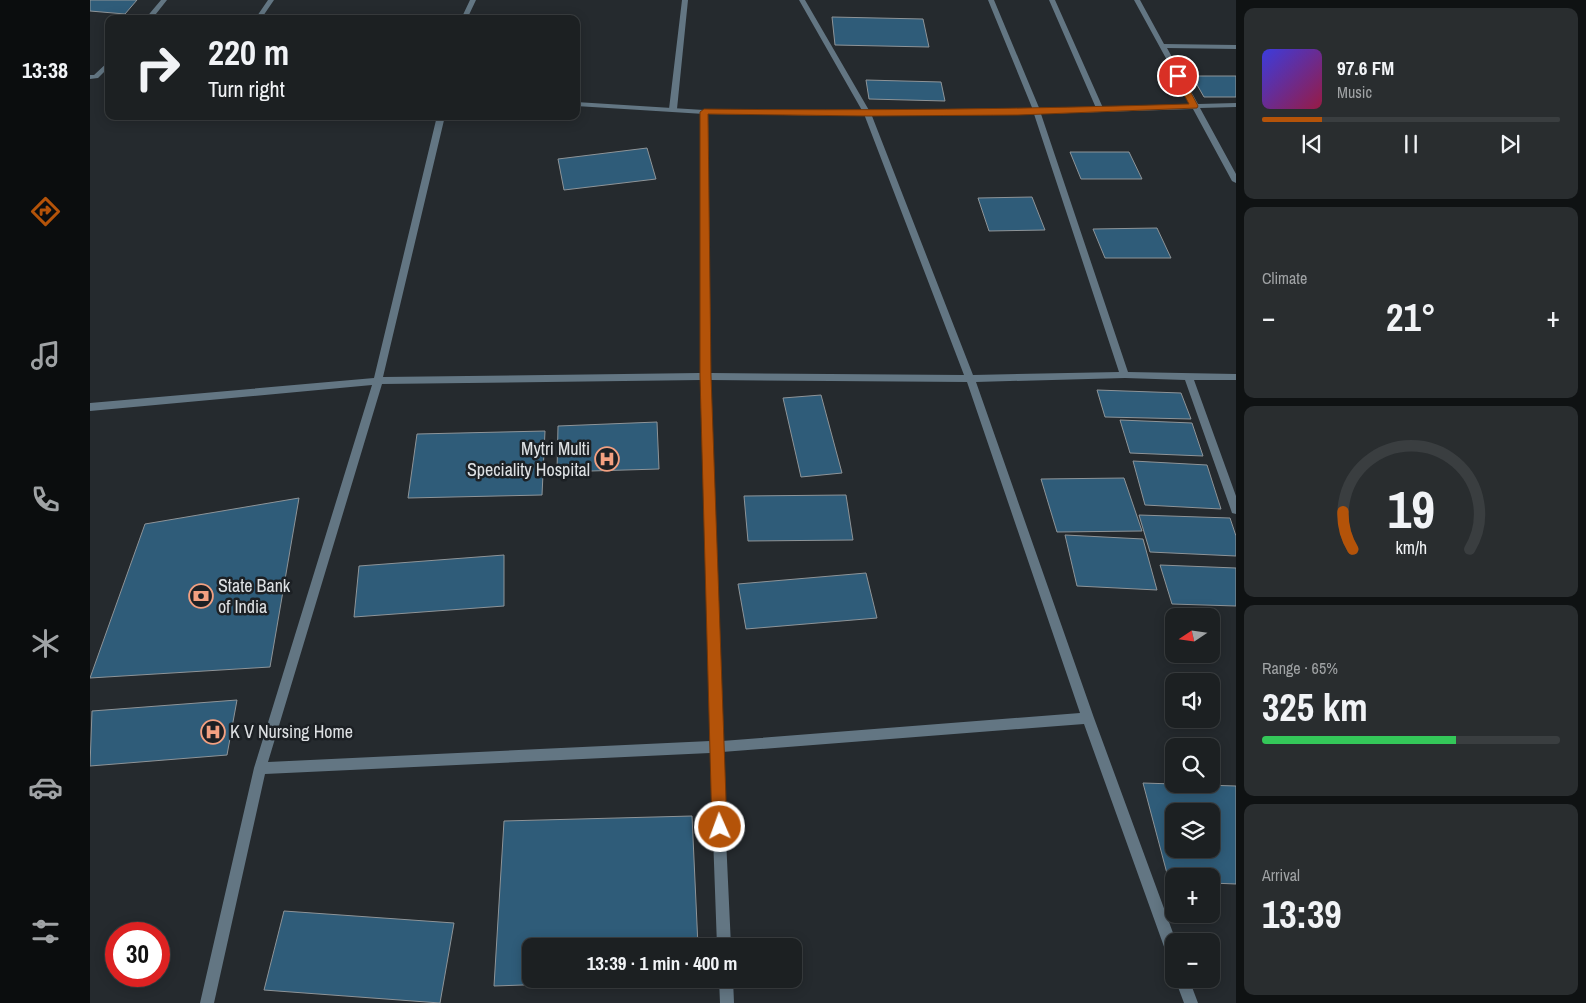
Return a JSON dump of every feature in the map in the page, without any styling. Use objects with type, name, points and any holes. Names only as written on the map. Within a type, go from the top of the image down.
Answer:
[{"type":"street","points":[[151,15],[164,0]]},
{"type":"street","points":[[261,15],[271,0]]},
{"type":"street","points":[[466,15],[473,0]]},
{"type":"street","points":[[673,109],[685,0]]},
{"type":"street","points":[[802,0],[868,114],[970,379],[1088,718],[1166,933]]},
{"type":"street","points":[[991,0],[1037,112],[1125,375]]},
{"type":"street","points":[[1052,0],[1100,108]]},
{"type":"street","points":[[1137,0],[1236,181]]},
{"type":"street","points":[[1162,46],[1236,47]]},
{"type":"street","points":[[93,77],[105,66]]},
{"type":"street","points":[[580,104],[704,112],[868,114],[1037,112],[1100,108],[1236,105]]},
{"type":"street","points":[[704,112],[705,376],[724,938]]},
{"type":"street","points":[[207,1003],[260,768],[378,381],[440,120]]},
{"type":"street","points":[[90,407],[378,381],[705,376],[970,379],[1125,375],[1236,377]]},
{"type":"street","points":[[1188,376],[1236,510]]},
{"type":"street","points":[[260,768],[716,747],[1088,718]]},
{"type":"street","points":[[726,988],[727,1003]]},
{"type":"street","points":[[1185,988],[1191,1003]]},
{"type":"building","points":[[90,0],[137,0],[125,14],[90,11]]},
{"type":"building","points":[[832,17],[923,19],[929,47],[835,45]]},
{"type":"building","points":[[1192,76],[1236,76],[1236,97],[1204,97]]},
{"type":"building","points":[[866,80],[941,82],[945,101],[869,99]]},
{"type":"building","points":[[647,148],[656,179],[564,190],[558,159]]},
{"type":"building","points":[[1070,152],[1129,152],[1142,179],[1081,179]]},
{"type":"building","points":[[1032,197],[1045,230],[989,231],[978,198]]},
{"type":"building","points":[[1157,228],[1171,258],[1105,258],[1093,229]]},
{"type":"building","points":[[1097,390],[1181,393],[1191,419],[1105,417]]},
{"type":"building","points":[[821,395],[842,473],[801,477],[783,398]]},
{"type":"building","points":[[1120,420],[1192,423],[1203,456],[1130,453]]},
{"type":"building","points":[[657,422],[659,469],[557,472],[558,426]]},
{"type":"building","points":[[545,431],[542,495],[408,498],[417,434]]},
{"type":"building","points":[[1133,461],[1207,465],[1221,509],[1145,505]]},
{"type":"building","points":[[1124,478],[1142,531],[1057,532],[1041,479]]},
{"type":"building","points":[[846,495],[853,540],[748,541],[744,496]]},
{"type":"building","name":"State Bank of India","points":[[299,498],[270,667],[90,678],[145,524]]},
{"type":"building","points":[[1139,515],[1230,518],[1236,536],[1236,556],[1150,552]]},
{"type":"building","points":[[1065,535],[1143,539],[1157,590],[1077,586]]},
{"type":"building","points":[[504,555],[504,606],[354,617],[359,566]]},
{"type":"building","points":[[1160,565],[1236,568],[1236,606],[1172,604]]},
{"type":"building","points":[[866,573],[877,618],[746,629],[738,584]]},
{"type":"building","points":[[237,700],[227,755],[90,766],[92,711]]},
{"type":"building","points":[[1143,783],[1165,784],[1165,793],[1220,793],[1220,785],[1236,786],[1236,884],[1220,883],[1220,868],[1166,868]]},
{"type":"building","points":[[692,816],[698,938],[522,938],[522,985],[494,986],[504,821]]},
{"type":"building","points":[[284,911],[454,923],[440,1003],[264,990]]},
{"type":"place","name":"Mytri Multi Speciality Hospital","points":[[607,459]]},
{"type":"place","name":"State Bank of India","points":[[201,596]]},
{"type":"place","name":"K V Nursing Home","points":[[213,732]]},
{"type":"route","points":[[720,827],[705,376],[704,112],[868,114],[1037,112],[1100,108],[1194,106],[1178,76]]}]
